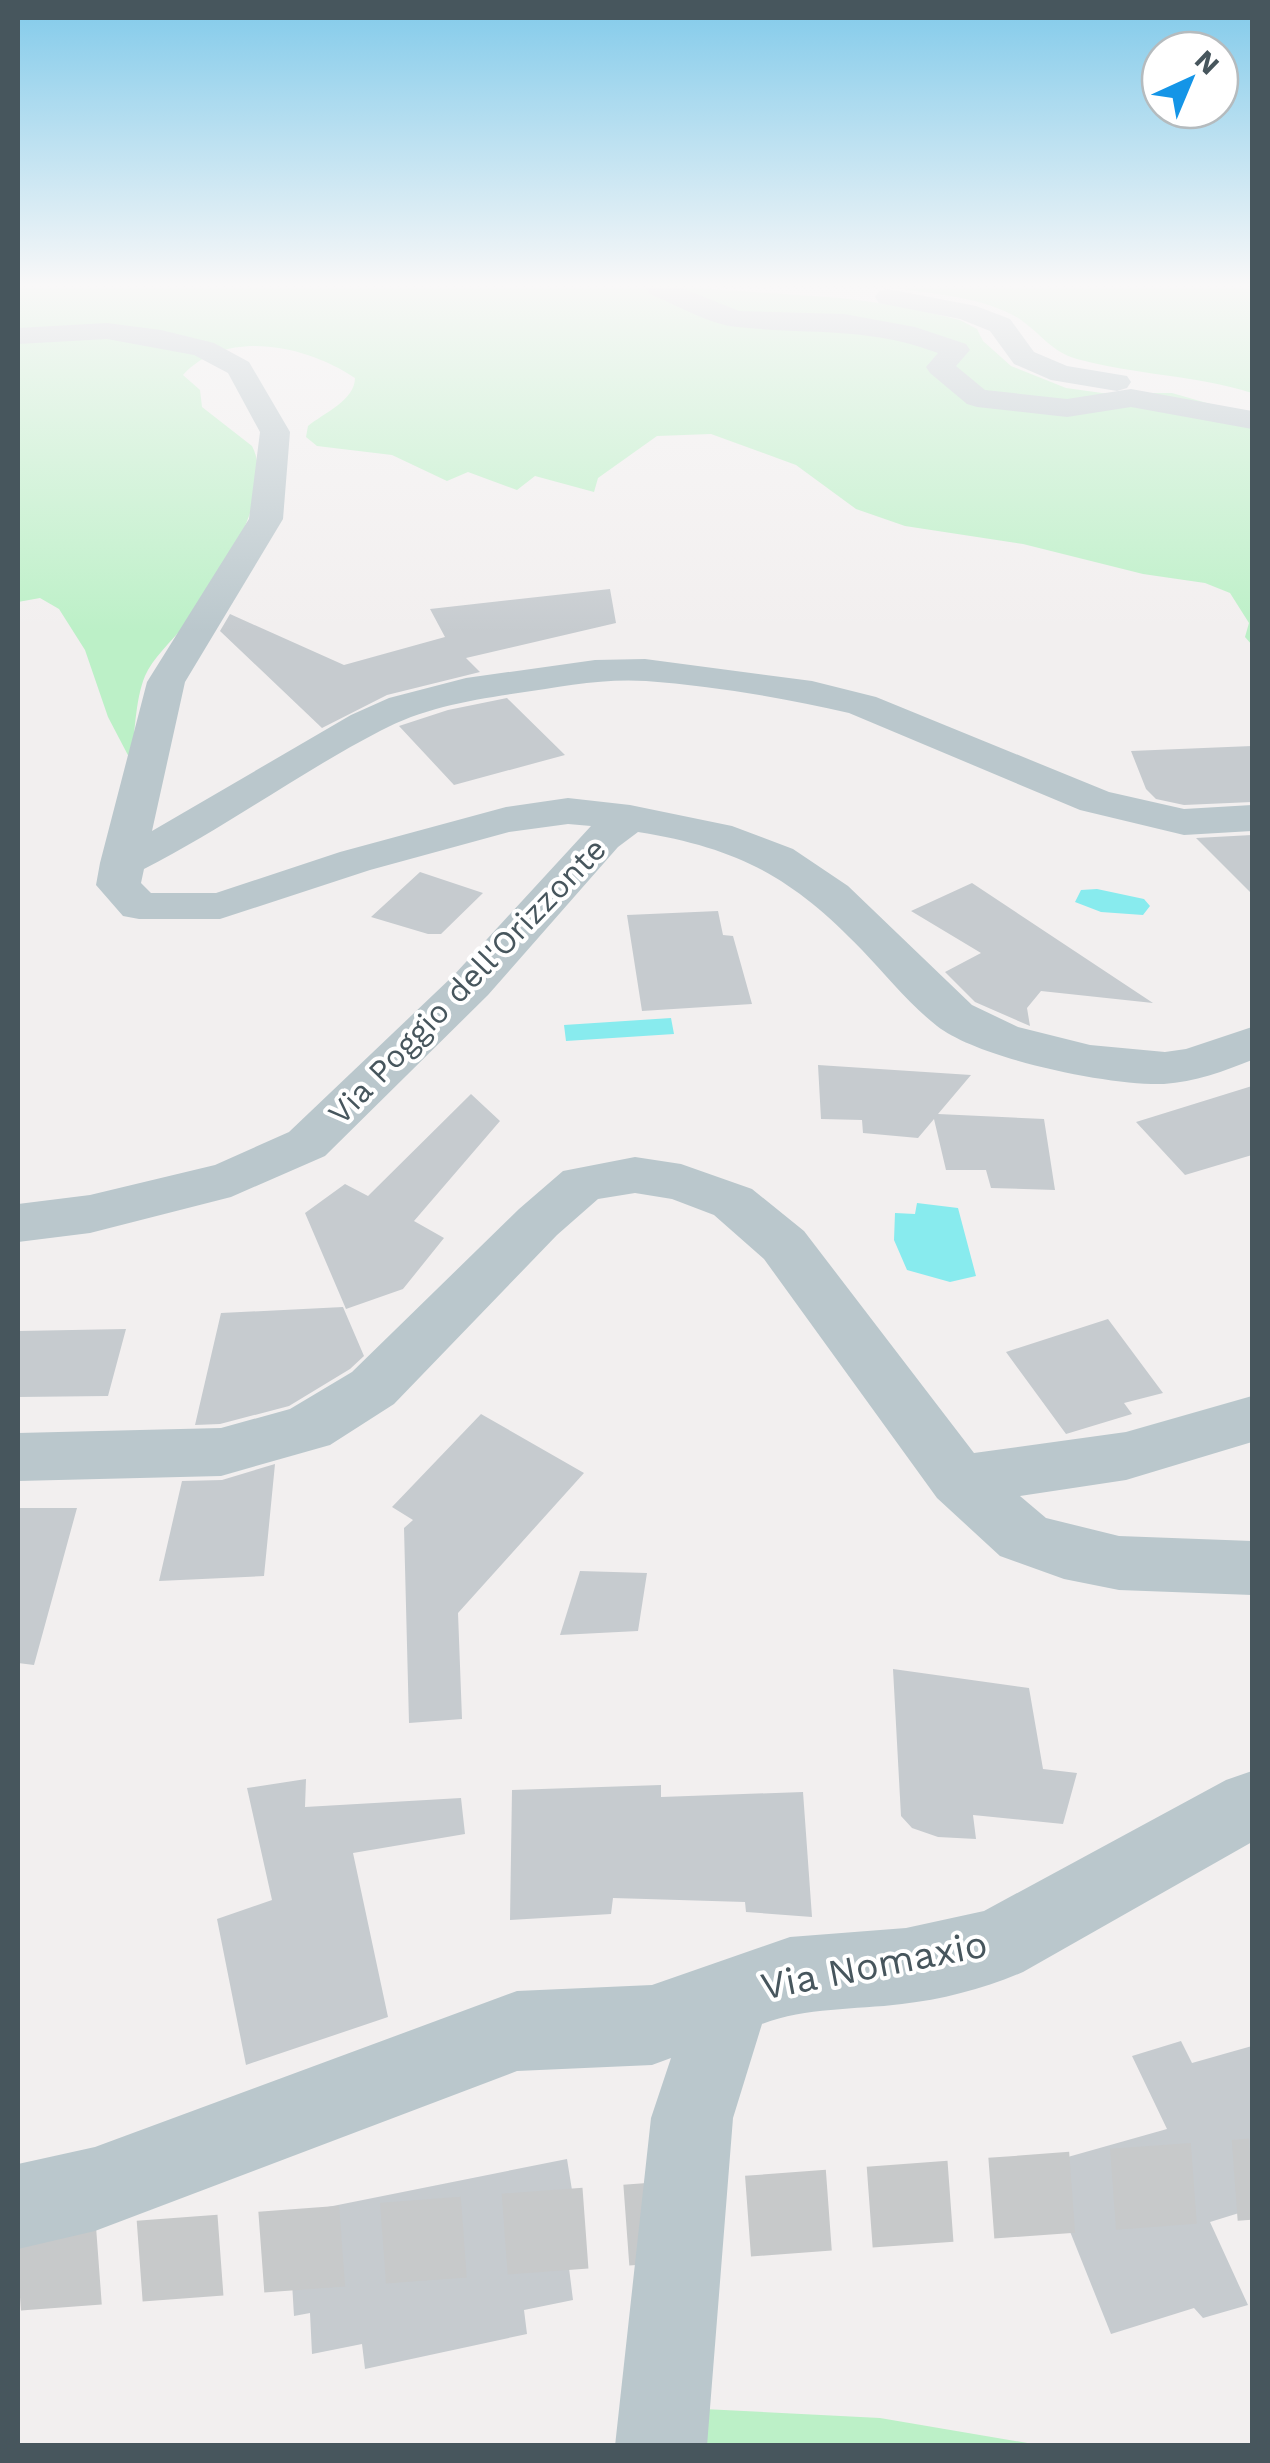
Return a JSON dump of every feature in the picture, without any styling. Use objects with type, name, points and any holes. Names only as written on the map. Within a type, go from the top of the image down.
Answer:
[{"type":"street","points":[[122,863],[134,829],[166,682],[266,519],[276,432],[259,403]]},
{"type":"street","points":[[1021,403],[1067,408],[1099,403]]},
{"type":"street","points":[[1158,403],[1252,420]]},
{"type":"street","points":[[122,863],[192,828],[365,723],[403,706],[466,689],[595,672],[645,670],[812,693],[862,705],[1095,801],[1184,822],[1252,818]]},
{"type":"street","name":"Via Poggio dell'Orizzonte","points":[[122,863],[118,884],[139,906],[220,906],[354,861],[506,820],[568,811],[684,826],[744,843],[796,868],[877,938],[959,1020],[1015,1042],[1083,1058],[1164,1068],[1203,1061],[1252,1042]]},
{"type":"street","name":"Via Poggio dell'Orizzonte","points":[[18,1224],[90,1214],[231,1179],[308,1144],[471,986],[603,838],[630,818]]},
{"type":"street","points":[[18,1458],[221,1452],[308,1428],[374,1388],[538,1222],[582,1184],[635,1175],[681,1182],[733,1202],[784,1245],[959,1480],[1022,1537],[1064,1552],[1119,1563],[1252,1568]]},
{"type":"street","points":[[959,1480],[1126,1456],[1252,1419]]},
{"type":"street","name":"Via Nomaxio","points":[[18,2206],[95,2190],[518,2031],[652,2024],[790,1975],[906,1966],[996,1946],[1252,1804]]},
{"type":"street","points":[[661,2446],[692,2118],[732,1993]]},
{"type":"green space","points":[[18,403],[202,403],[252,446],[258,466],[250,515],[196,610],[145,676],[131,761],[108,717],[85,650],[59,609],[40,598],[18,602]]},
{"type":"green space","points":[[1207,403],[1252,416],[1252,645],[1245,637],[1249,623],[1230,593],[1205,583],[1143,574],[1023,544],[905,526],[856,509],[796,465],[711,434],[657,436],[598,478],[594,492],[535,476],[517,490],[468,472],[447,481],[392,455],[317,446],[306,437],[308,426],[338,405]]},
{"type":"green space","points":[[704,2409],[880,2418],[1039,2445],[692,2446]]},
{"type":"water","points":[[1097,889],[1144,899],[1150,906],[1143,915],[1101,912],[1075,902],[1081,890]]},
{"type":"water","points":[[671,1018],[674,1034],[566,1041],[564,1025]]},
{"type":"water","points":[[917,1203],[958,1208],[976,1276],[950,1282],[907,1270],[894,1240],[895,1213],[915,1214]]},
{"type":"building","points":[[610,589],[616,623],[466,658],[480,672],[387,695],[322,728],[220,631],[230,614],[344,665],[445,637],[430,609]]},
{"type":"building","points":[[507,698],[565,755],[454,785],[399,726],[448,710]]},
{"type":"building","points":[[1252,746],[1252,802],[1184,805],[1156,799],[1146,789],[1131,751]]},
{"type":"building","points":[[1252,835],[1252,894],[1196,838]]},
{"type":"building","points":[[420,872],[483,893],[441,934],[428,934],[371,917]]},
{"type":"building","points":[[972,883],[1153,1003],[1041,991],[1027,1008],[1030,1026],[975,1002],[945,972],[981,953],[911,911]]},
{"type":"building","points":[[718,911],[723,935],[733,936],[752,1004],[642,1011],[627,915]]},
{"type":"building","points":[[818,1065],[971,1075],[938,1114],[1044,1119],[1055,1190],[991,1188],[986,1170],[946,1170],[934,1119],[918,1138],[863,1133],[862,1120],[821,1119]]},
{"type":"building","points":[[1252,1086],[1252,1155],[1185,1175],[1136,1122]]},
{"type":"building","points":[[471,1094],[500,1121],[414,1221],[444,1238],[403,1289],[346,1309],[305,1213],[345,1184],[368,1196]]},
{"type":"building","points":[[343,1307],[364,1356],[350,1369],[289,1406],[220,1424],[195,1425],[221,1313]]},
{"type":"building","points":[[1108,1319],[1163,1393],[1124,1403],[1132,1414],[1066,1434],[1006,1352]]},
{"type":"building","points":[[126,1329],[108,1396],[18,1397],[18,1331]]},
{"type":"building","points":[[481,1414],[584,1473],[458,1613],[462,1719],[409,1723],[404,1528],[413,1520],[392,1507]]},
{"type":"building","points":[[275,1464],[264,1576],[159,1581],[182,1481],[222,1480]]},
{"type":"building","points":[[18,1508],[77,1508],[34,1665],[18,1663]]},
{"type":"building","points":[[580,1571],[647,1573],[638,1631],[560,1635]]},
{"type":"building","points":[[893,1669],[1029,1688],[1043,1769],[1077,1773],[1063,1824],[973,1815],[976,1839],[938,1837],[912,1828],[901,1816]]},
{"type":"building","points":[[306,1779],[305,1807],[461,1798],[465,1834],[353,1853],[388,2017],[246,2065],[217,1919],[272,1900],[247,1788]]},
{"type":"building","points":[[661,1785],[661,1797],[803,1792],[812,1917],[746,1912],[745,1902],[613,1898],[611,1914],[510,1920],[512,1790]]},
{"type":"building","points":[[1181,2041],[1192,2063],[1252,2046],[1252,2209],[1210,2222],[1248,2305],[1203,2318],[1194,2308],[1111,2334],[1043,2164],[1167,2129],[1132,2056]]},
{"type":"building","points":[[567,2159],[584,2265],[569,2268],[573,2300],[524,2310],[527,2334],[365,2369],[362,2344],[312,2354],[310,2313],[294,2316],[288,2215]]},
{"type":"tunnel","points":[[18,2270],[1252,2179]]}]
